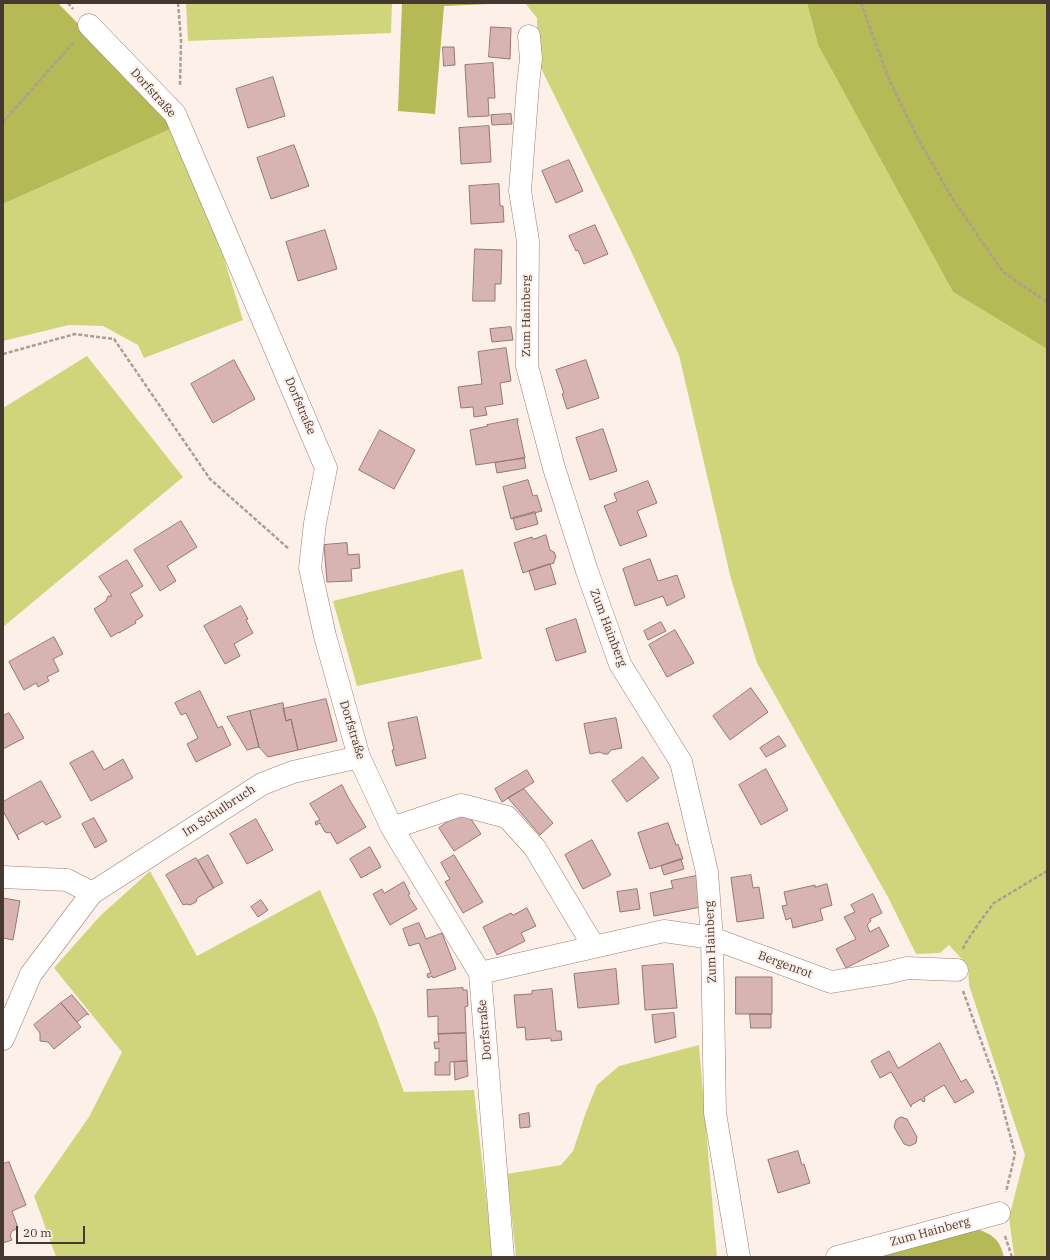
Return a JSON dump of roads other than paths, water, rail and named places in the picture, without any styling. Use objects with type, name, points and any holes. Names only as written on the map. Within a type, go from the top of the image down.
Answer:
[{"type":"street","name":"Dorfstraße","points":[[89,25],[175,114],[326,468],[315,523],[310,568],[325,636],[359,757],[392,828],[480,973],[503,1257]]},
{"type":"street","name":"Zum Hainberg","points":[[529,36],[531,59],[520,192],[528,241],[527,366],[556,475],[587,571],[620,664],[681,762],[707,872],[712,938],[715,1113],[740,1257]]},
{"type":"street","name":"Im Schulbruch","points":[[3,1039],[31,974],[92,893],[262,784],[293,772],[359,757]]},
{"type":"street","points":[[392,828],[461,806],[507,817],[535,848],[594,947]]},
{"type":"street","points":[[3,877],[67,880],[92,893]]},
{"type":"street","name":"Bergenrot","points":[[480,973],[664,931],[712,938],[830,982],[887,973],[907,968],[957,970]]},
{"type":"street","name":"Zum Hainberg","points":[[837,1257],[999,1213]]}]
